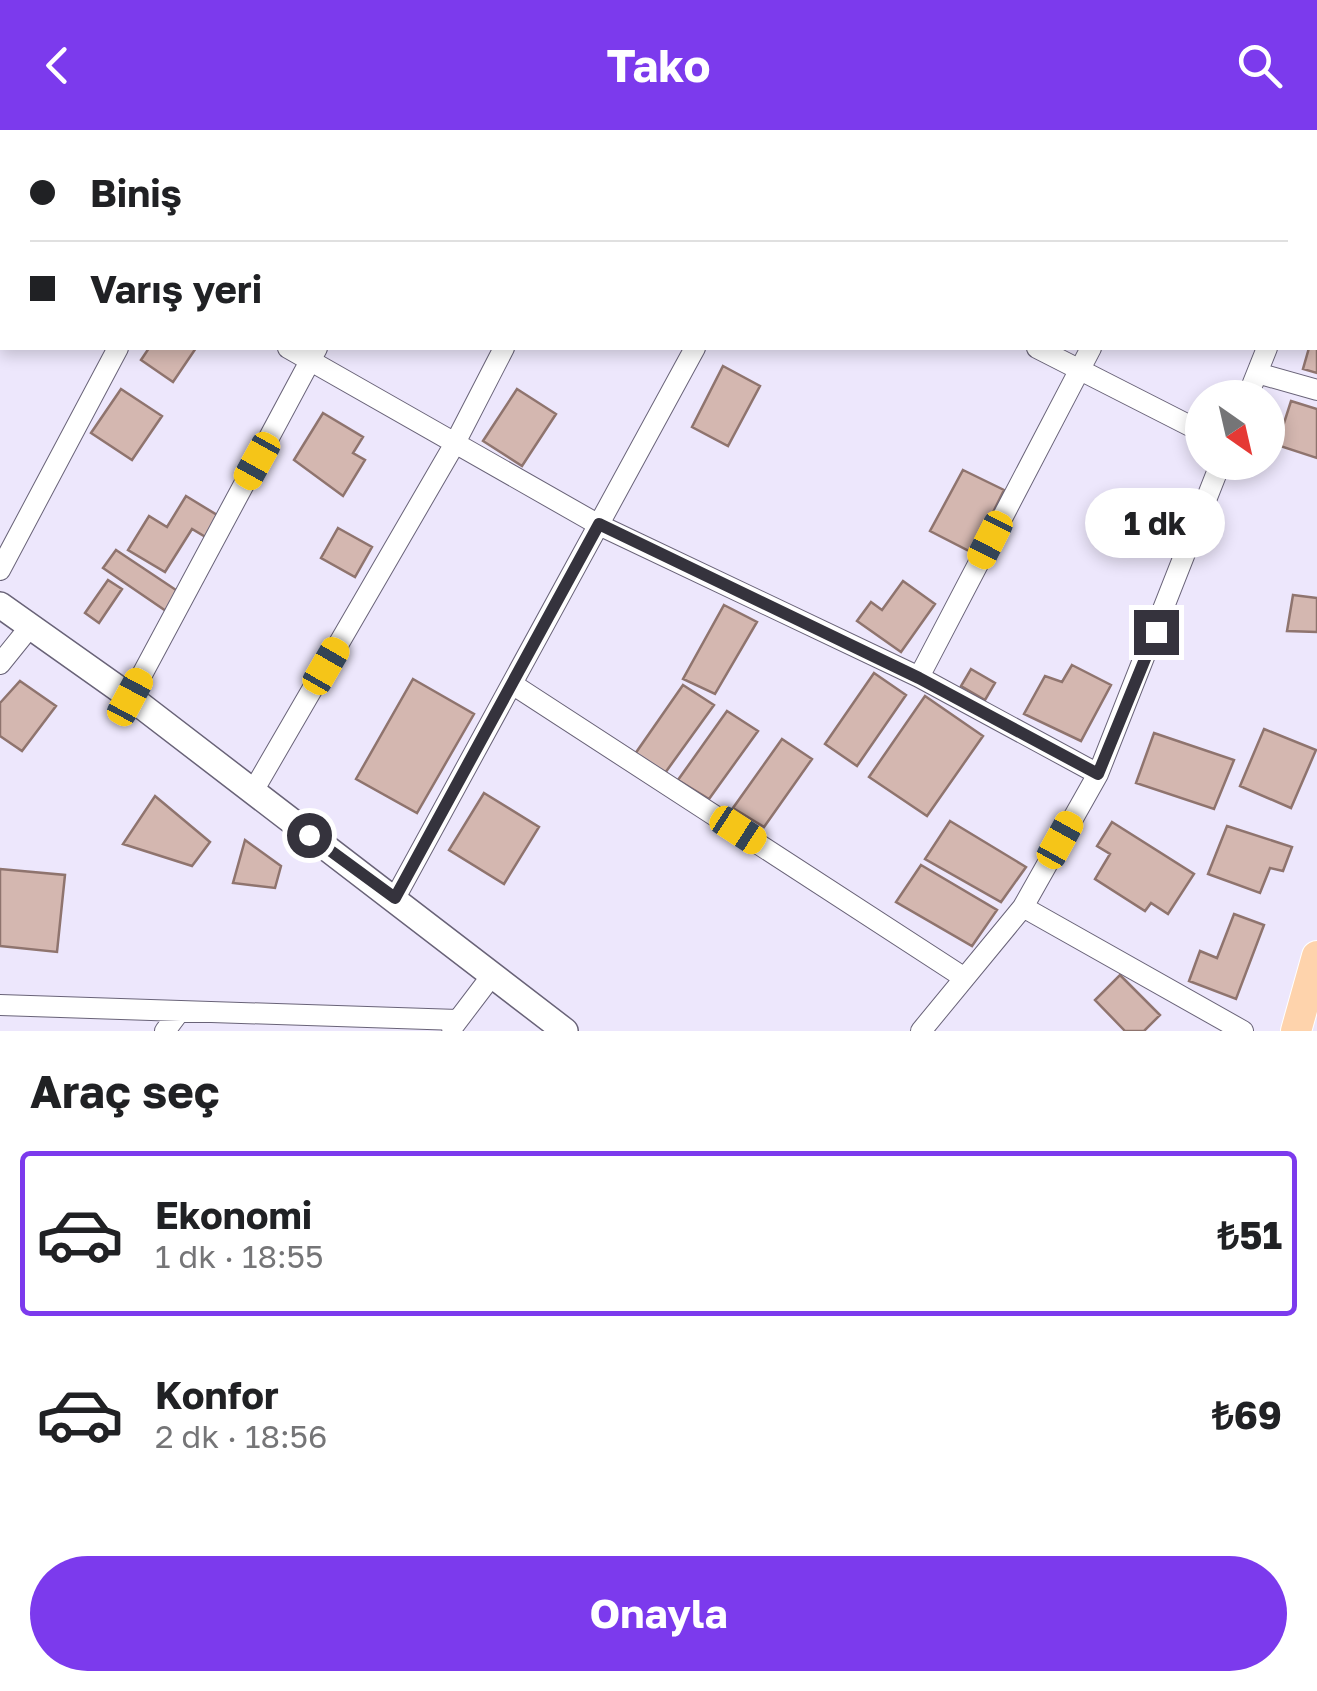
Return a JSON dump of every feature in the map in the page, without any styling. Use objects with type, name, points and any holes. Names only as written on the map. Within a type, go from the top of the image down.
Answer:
[{"type":"main road","points":[[1296,1031],[1317,956]]},
{"type":"street","points":[[0,570],[117,350]]},
{"type":"street","points":[[252,793],[454,444],[503,350]]},
{"type":"street","points":[[395,898],[695,350]]},
{"type":"street","points":[[1041,350],[1185,423]]},
{"type":"street","points":[[919,678],[1089,350]]},
{"type":"street","points":[[1254,380],[1266,350]]},
{"type":"street","points":[[130,697],[314,354],[454,444],[599,524],[919,678],[1098,774]]},
{"type":"street","points":[[1257,374],[1317,390]]},
{"type":"street","points":[[921,1031],[1023,906],[1098,774],[1214,480]]},
{"type":"street","points":[[0,606],[130,697],[565,1031]]},
{"type":"street","points":[[0,664],[29,628]]},
{"type":"street","points":[[512,684],[963,977]]},
{"type":"street","points":[[1023,906],[1243,1031]]},
{"type":"street","points":[[0,1005],[454,1026],[493,974]]},
{"type":"street","points":[[165,1031],[180,1011]]},
{"type":"building","points":[[148,350],[195,350],[173,382],[141,360]]},
{"type":"building","points":[[1308,350],[1317,350],[1317,373],[1303,369]]},
{"type":"building","points":[[723,366],[760,386],[728,446],[692,427]]},
{"type":"building","points":[[121,389],[162,416],[132,460],[91,433]]},
{"type":"building","points":[[517,389],[556,414],[522,466],[483,441]]},
{"type":"building","points":[[1291,401],[1317,409],[1317,458],[1285,448],[1285,420]]},
{"type":"building","points":[[323,413],[363,437],[353,453],[365,460],[343,496],[294,460]]},
{"type":"building","points":[[963,470],[1004,490],[973,553],[930,531]]},
{"type":"building","points":[[186,496],[222,518],[209,539],[192,529],[165,572],[128,550],[149,516],[167,527]]},
{"type":"building","points":[[338,528],[372,547],[355,577],[321,558]]},
{"type":"building","points":[[116,550],[179,592],[166,611],[103,568]]},
{"type":"building","points":[[108,580],[122,589],[99,623],[85,613]]},
{"type":"building","points":[[903,581],[935,604],[901,652],[857,621],[871,602],[882,610]]},
{"type":"building","points":[[1293,595],[1317,598],[1317,632],[1287,631]]},
{"type":"building","points":[[724,605],[757,622],[715,694],[683,679]]},
{"type":"building","points":[[1072,665],[1111,685],[1081,741],[1024,714],[1045,676],[1062,682]]},
{"type":"building","points":[[971,669],[995,683],[985,700],[961,686]]},
{"type":"building","points":[[874,673],[906,695],[857,766],[825,744]]},
{"type":"building","points":[[413,679],[474,714],[417,813],[356,779]]},
{"type":"building","points":[[20,681],[56,706],[22,751],[0,736],[0,703]]},
{"type":"building","points":[[683,685],[714,705],[665,773],[635,754]]},
{"type":"building","points":[[925,696],[983,736],[927,816],[869,777]]},
{"type":"building","points":[[727,711],[758,731],[709,799],[678,780]]},
{"type":"building","points":[[1264,729],[1316,750],[1291,808],[1240,786]]},
{"type":"building","points":[[1154,733],[1234,760],[1214,809],[1136,783]]},
{"type":"building","points":[[782,739],[812,759],[764,827],[733,808]]},
{"type":"building","points":[[484,793],[539,827],[504,884],[449,850]]},
{"type":"building","points":[[155,796],[210,842],[192,866],[123,844]]},
{"type":"building","points":[[950,821],[1026,867],[1001,902],[925,859]]},
{"type":"building","points":[[1112,822],[1194,874],[1168,914],[1151,903],[1145,911],[1095,879],[1110,854],[1097,846]]},
{"type":"building","points":[[1227,826],[1292,847],[1283,871],[1270,868],[1260,893],[1208,874]]},
{"type":"building","points":[[245,840],[281,866],[275,888],[233,883]]},
{"type":"building","points":[[921,865],[997,910],[972,946],[896,902]]},
{"type":"building","points":[[0,869],[65,875],[57,952],[0,946]]},
{"type":"building","points":[[1234,914],[1264,925],[1236,999],[1189,981],[1200,951],[1217,958]]},
{"type":"building","points":[[1120,975],[1160,1015],[1144,1031],[1125,1031],[1095,1000]]},
{"type":"route","points":[[309,835],[395,898],[599,524],[919,678],[1098,774],[1156,632]]}]
